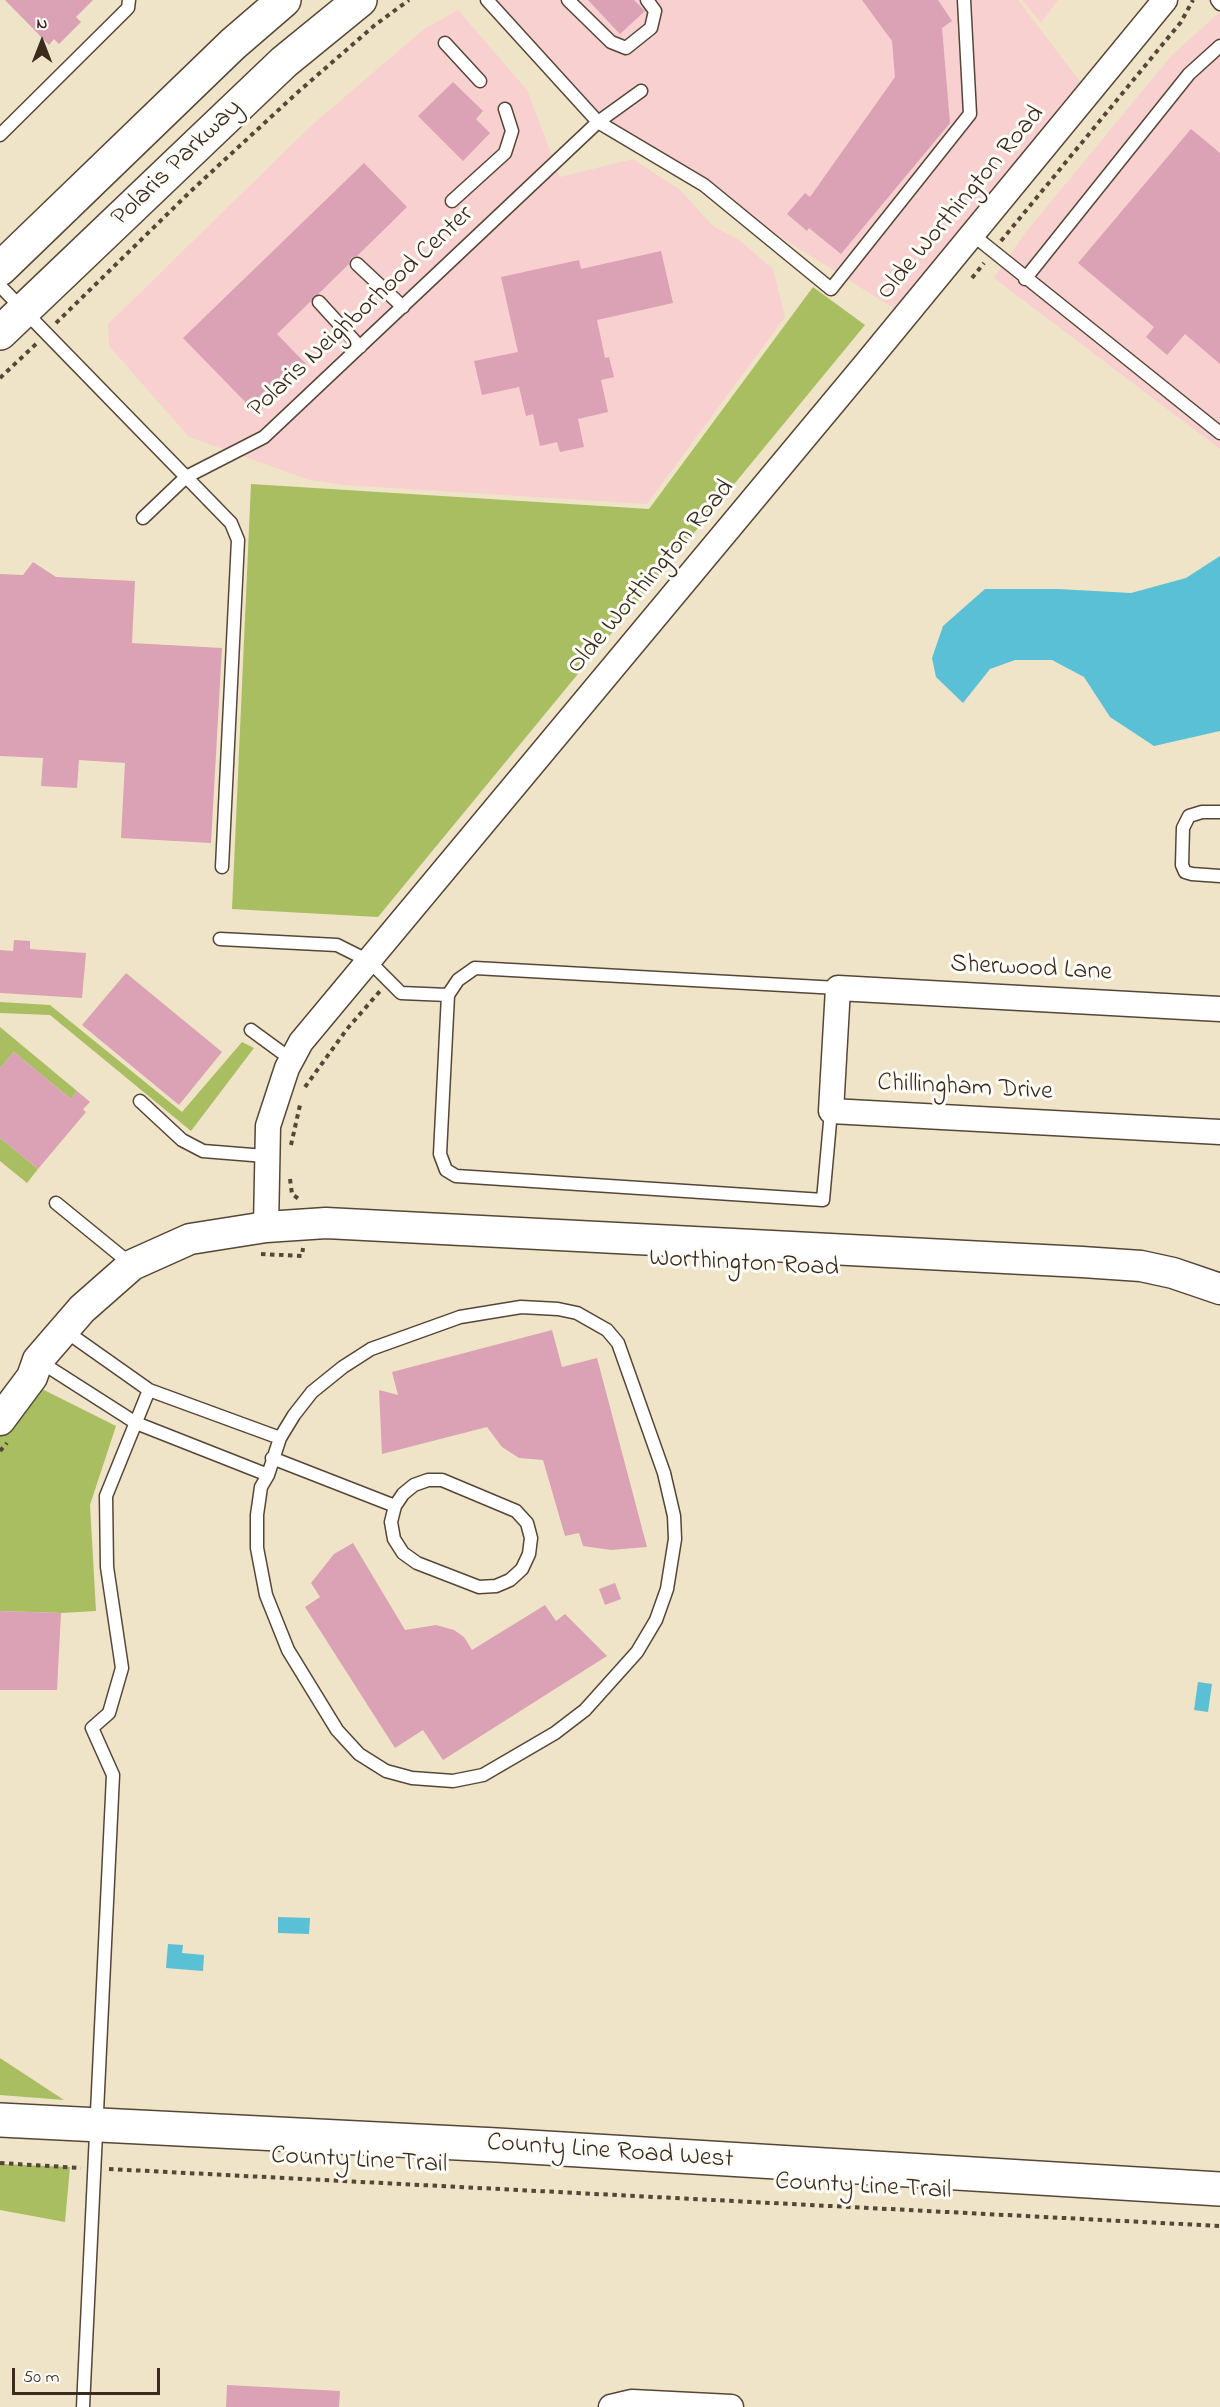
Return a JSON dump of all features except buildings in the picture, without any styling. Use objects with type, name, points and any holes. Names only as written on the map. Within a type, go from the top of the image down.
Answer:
[{"type":"main road","name":"Polaris Parkway","points":[[0,269],[233,44],[284,0]]},
{"type":"main road","name":"Polaris Parkway","points":[[0,333],[284,62],[360,0]]},
{"type":"main road","name":"County Line Road West","points":[[0,2120],[508,2146],[1220,2189]]},
{"type":"street","name":"Olde Worthington Road","points":[[263,1240],[268,1126],[276,1095],[301,1042],[973,235],[1165,0]]},
{"type":"street","name":"Sherwood Lane","points":[[838,988],[1220,1009]]},
{"type":"street","points":[[831,1111],[838,988]]},
{"type":"street","name":"Chillingham Drive","points":[[831,1111],[1220,1132]]},
{"type":"street","name":"Worthington Road","points":[[263,1240],[326,1223],[1141,1266],[1173,1273],[1220,1288]]},
{"type":"street","name":"Worthington Road","points":[[0,1420],[32,1377],[38,1360],[82,1308],[132,1265],[189,1239],[326,1243],[1116,1284],[1185,1296],[1220,1311]]},
{"type":"street","name":"Worthington Road","points":[[0,1388],[18,1367],[38,1360]]},
{"type":"street","points":[[611,2407],[632,2402],[730,2407]]},
{"type":"lane","points":[[0,135],[128,8],[129,0]]},
{"type":"lane","points":[[486,0],[598,122],[704,185],[831,289],[970,114],[964,0]]},
{"type":"lane","points":[[568,0],[611,42],[626,48],[651,28],[655,11],[647,0]]},
{"type":"lane","points":[[1217,0],[1220,4]]},
{"type":"lane","points":[[445,43],[480,81]]},
{"type":"lane","points":[[1025,279],[1189,74],[1220,46]]},
{"type":"lane","name":"Polaris Neighborhood Center","points":[[143,518],[186,477],[264,437],[598,122],[641,91]]},
{"type":"lane","points":[[452,201],[505,153],[512,131],[505,109]]},
{"type":"lane","points":[[973,235],[1220,434]]},
{"type":"lane","points":[[357,264],[403,307]]},
{"type":"lane","points":[[0,286],[231,523],[238,540],[222,867]]},
{"type":"lane","points":[[319,302],[360,347]]},
{"type":"lane","points":[[1220,812],[1202,812],[1189,816],[1183,828],[1182,865],[1185,872],[1220,876]]},
{"type":"lane","points":[[220,939],[338,945],[369,961],[401,993],[448,995]]},
{"type":"lane","points":[[831,1111],[823,1200],[456,1176],[446,1170],[440,1154],[448,995],[458,980],[475,968],[838,988]]},
{"type":"lane","points":[[251,1030],[291,1060]]},
{"type":"lane","points":[[140,1101],[182,1140],[203,1151],[265,1156]]},
{"type":"lane","points":[[56,1203],[132,1265]]},
{"type":"lane","points":[[521,1307],[558,1309],[577,1313],[607,1330],[618,1343],[664,1473],[674,1527],[667,1589],[656,1620],[637,1652],[585,1710],[555,1733],[483,1775],[453,1781],[412,1778],[386,1771],[359,1754],[338,1730],[288,1650],[270,1606],[257,1548],[257,1515],[261,1487],[268,1475],[272,1458],[280,1438],[312,1392],[371,1349],[460,1317],[521,1307]]},
{"type":"lane","points":[[64,1330],[149,1390],[280,1438]]},
{"type":"lane","points":[[38,1360],[136,1423],[268,1475]]},
{"type":"lane","points":[[83,2407],[113,1775],[92,1728],[109,1713],[122,1668],[107,1567],[106,1496],[149,1390]]},
{"type":"lane","points":[[272,1458],[395,1506]]},
{"type":"lane","points":[[428,1480],[442,1480],[516,1511],[527,1523],[531,1538],[529,1554],[522,1569],[510,1580],[495,1586],[479,1587],[417,1563],[403,1553],[394,1539],[391,1522],[395,1506],[403,1494],[414,1485],[428,1480]]},
{"type":"path","points":[[0,378],[192,190],[289,100],[375,25],[409,0]]},
{"type":"path","points":[[972,278],[1181,22],[1194,0]]},
{"type":"path","points":[[263,1240],[302,1256],[303,1248]]},
{"type":"path","name":"County Line Trail","points":[[0,2163],[1220,2226]]},
{"type":"shaded area","points":[[487,0],[1018,0],[1091,96],[906,316],[598,122]]},
{"type":"shaded area","points":[[1022,0],[1058,0],[1041,23]]},
{"type":"shaded area","points":[[458,10],[527,90],[560,177],[633,159],[680,190],[713,226],[739,240],[773,269],[785,317],[647,504],[344,485],[310,480],[189,437],[109,346],[108,324],[312,125],[423,30]]},
{"type":"shaded area","points":[[1220,12],[1220,449],[994,278],[1025,233],[1172,55]]},
{"type":"green space","points":[[813,287],[865,325],[378,917],[232,909],[251,484],[649,509]]},
{"type":"green space","points":[[0,1002],[50,1005],[182,1112],[242,1042],[254,1048],[191,1131],[50,1015],[0,1013]]},
{"type":"green space","points":[[0,1027],[77,1091],[71,1099],[14,1052],[0,1068]]},
{"type":"green space","points":[[0,1138],[38,1169],[27,1183],[0,1161]]},
{"type":"green space","points":[[40,1388],[116,1426],[90,1505],[96,1611],[61,1613],[0,1611],[0,1430]]},
{"type":"green space","points":[[0,2058],[64,2100],[0,2095]]},
{"type":"green space","points":[[0,2164],[70,2167],[65,2222],[0,2210]]},
{"type":"water","points":[[1220,556],[1220,731],[1154,746],[1110,717],[1084,677],[1052,660],[1015,660],[990,669],[963,703],[936,677],[932,658],[943,626],[985,589],[1058,589],[1131,593],[1186,578]]},
{"type":"water","points":[[1198,1682],[1212,1684],[1208,1712],[1194,1710]]},
{"type":"water","points":[[278,1917],[310,1918],[309,1934],[278,1933]]},
{"type":"water","points":[[168,1944],[183,1945],[182,1953],[204,1955],[203,1971],[166,1968]]}]
